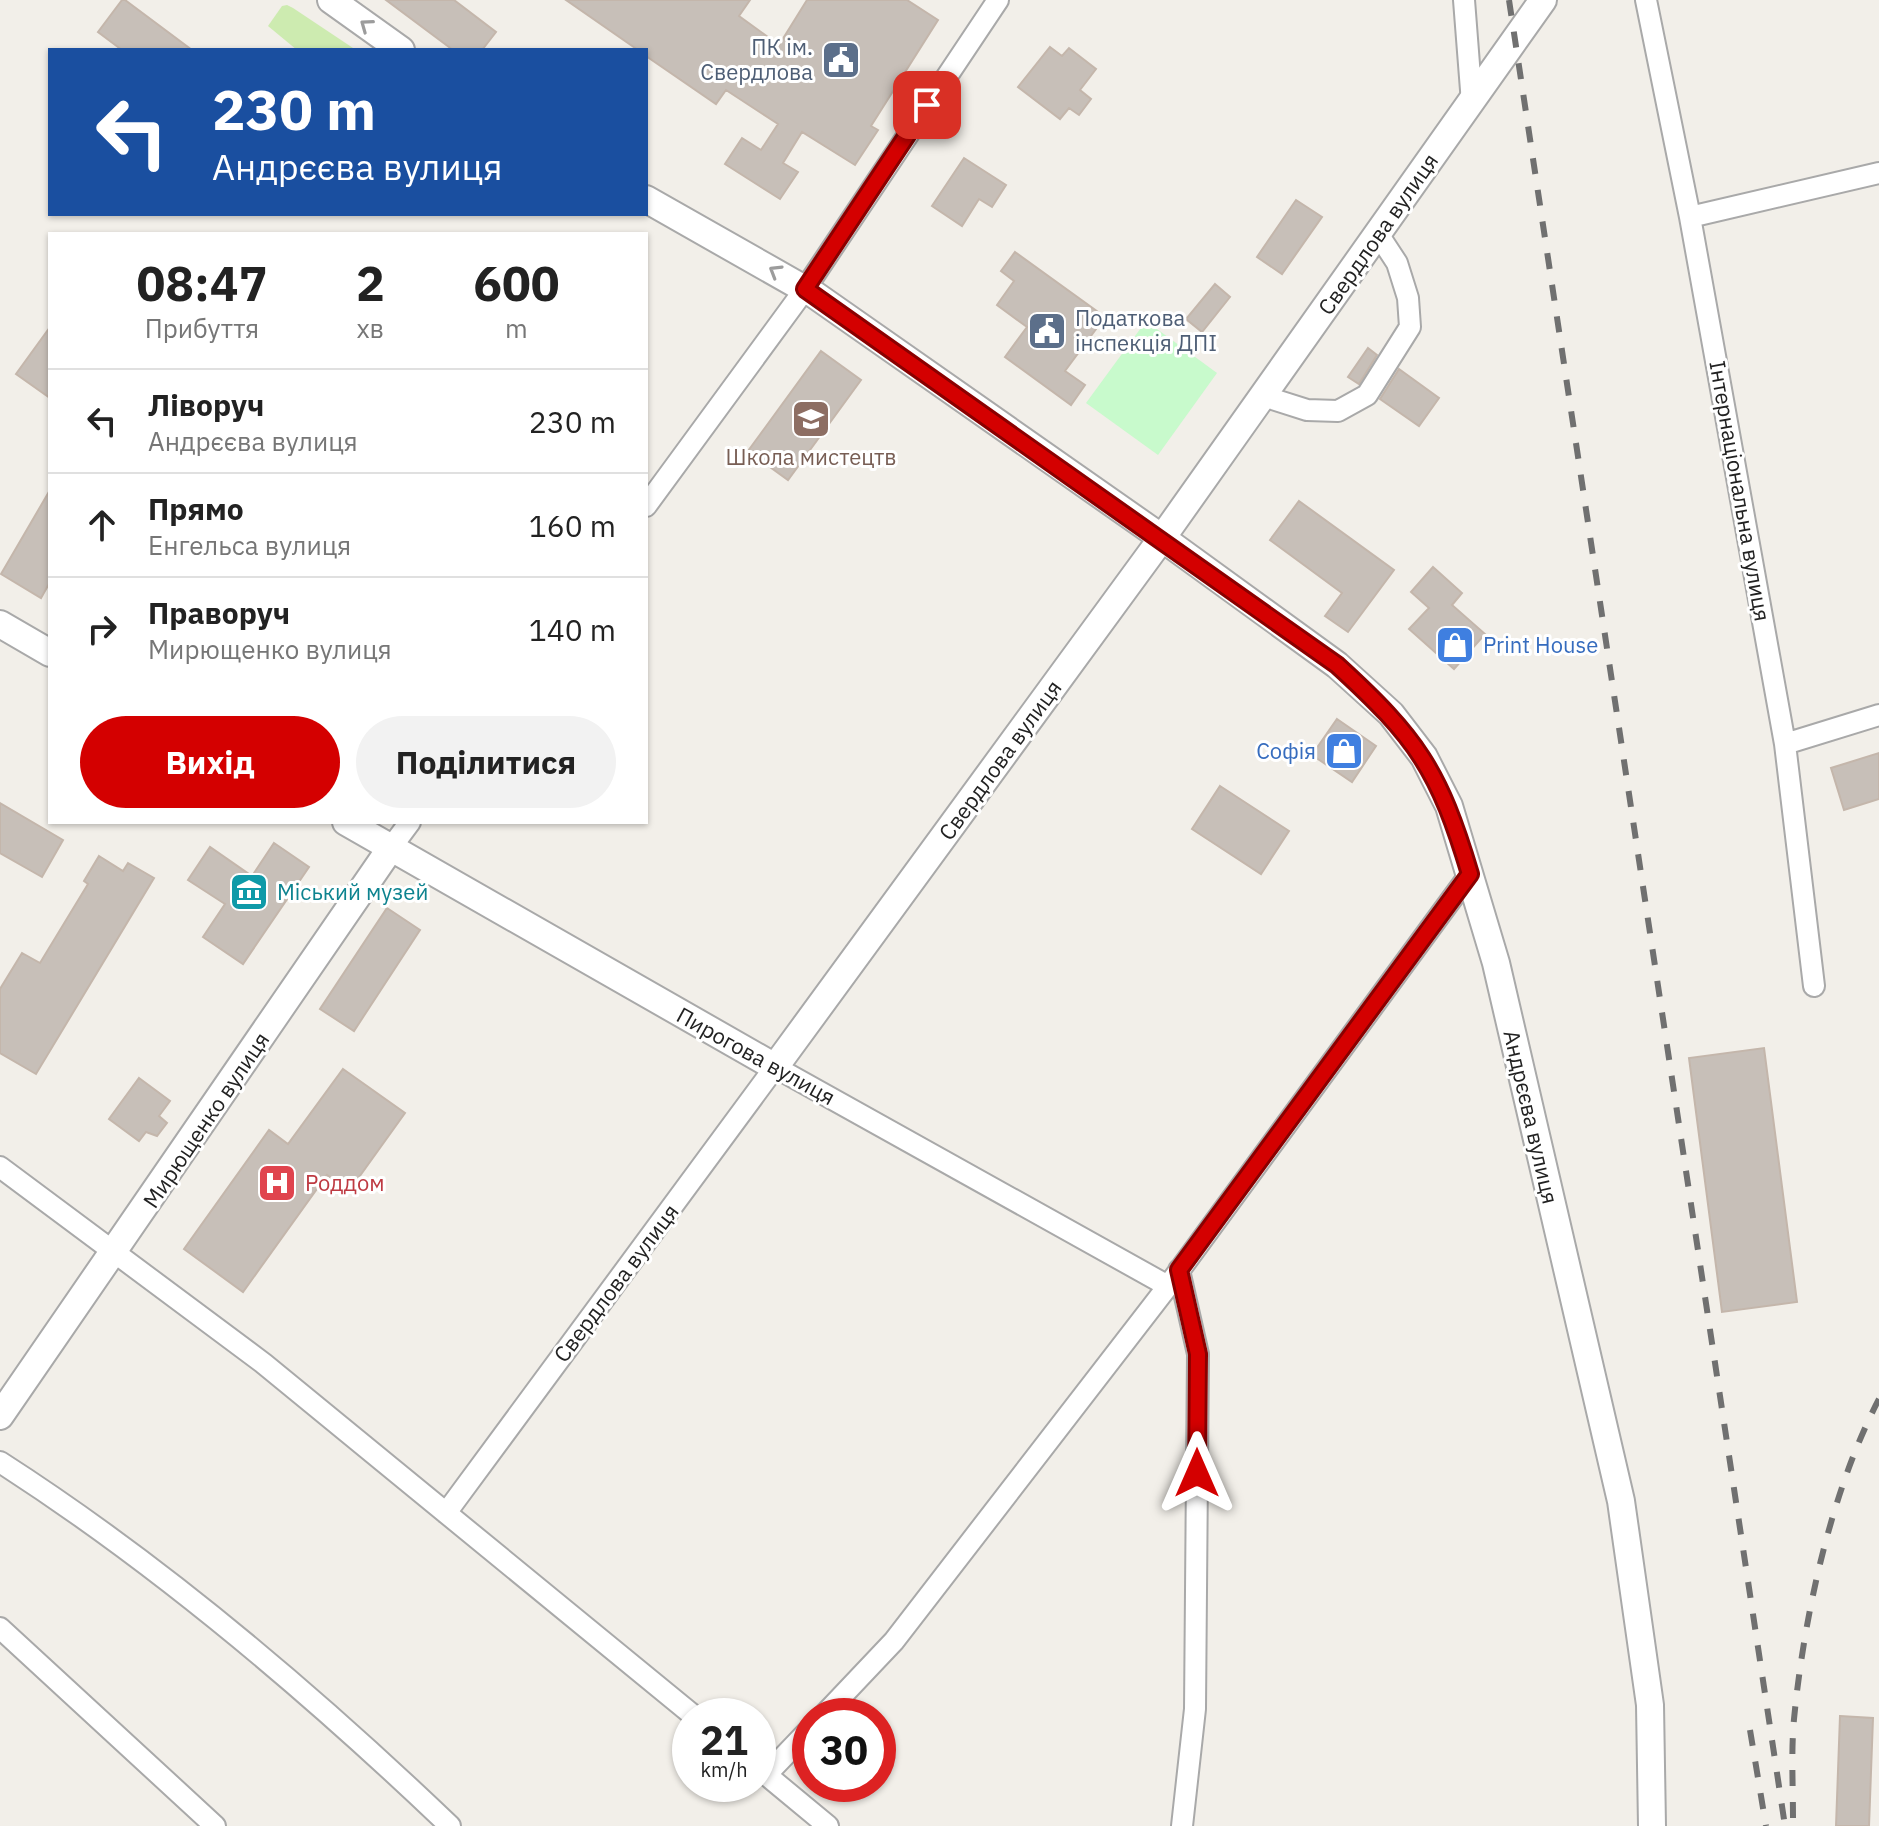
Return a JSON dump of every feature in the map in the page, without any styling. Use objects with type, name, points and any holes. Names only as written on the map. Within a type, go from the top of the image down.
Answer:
[{"type":"street","points":[[648,503],[805,289],[998,0]]},
{"type":"street","points":[[1464,0],[1472,103]]},
{"type":"street","name":"Свердлова вулиця","points":[[446,1513],[1162,538],[1543,0]]},
{"type":"street","name":"Інтернаціональна вулиця","points":[[1646,0],[1690,217],[1785,744],[1814,986]]},
{"type":"street","points":[[337,1],[398,48]]},
{"type":"street","points":[[1690,217],[1879,173]]},
{"type":"street","name":"Андрєєва вулиця","points":[[648,200],[805,289],[1162,538],[1337,665],[1391,714],[1424,757],[1449,806],[1496,963],[1621,1501],[1650,1705],[1652,1826]]},
{"type":"street","points":[[1263,396],[1307,410],[1338,411],[1367,395],[1410,327],[1408,298],[1397,263],[1378,234]]},
{"type":"street","points":[[0,624],[48,652]]},
{"type":"street","points":[[1785,744],[1879,715]]},
{"type":"street","name":"Пирогова вулиця","points":[[349,824],[775,1067],[1173,1278]]},
{"type":"street","name":"Мирющенко вулиця","points":[[0,1416],[409,824]]},
{"type":"street","points":[[840,1698],[894,1641],[1173,1278],[1470,874]]},
{"type":"street","points":[[0,1167],[263,1363],[672,1698]]},
{"type":"street","points":[[1173,1278],[1198,1354],[1195,1709],[1182,1826]]},
{"type":"street","points":[[0,1462],[89,1519],[151,1569],[349,1730],[450,1826]]},
{"type":"street","points":[[0,1628],[215,1826]]},
{"type":"street","points":[[776,1759],[792,1745]]},
{"type":"street","points":[[776,1783],[828,1826]]},
{"type":"green space","points":[[282,6],[293,8],[353,48],[295,48],[268,26]]},
{"type":"green space","points":[[1146,321],[1217,373],[1158,455],[1086,403]]},
{"type":"building","points":[[125,0],[189,48],[119,48],[98,32]]},
{"type":"building","points":[[386,0],[454,0],[496,32],[484,48],[450,48]]},
{"type":"building","name":"ПК ім. Свердлова","points":[[566,0],[750,0],[739,16],[779,45],[807,0],[907,0],[938,20],[871,126],[878,130],[855,165],[802,132],[783,163],[798,172],[780,199],[725,164],[742,138],[761,150],[778,124],[726,90],[716,104],[648,57],[648,48],[635,48]]},
{"type":"building","points":[[1050,47],[1062,56],[1069,48],[1096,69],[1080,90],[1091,99],[1079,115],[1069,108],[1060,119],[1018,87]]},
{"type":"building","points":[[964,158],[1006,185],[992,207],[979,199],[962,226],[932,206]]},
{"type":"building","points":[[1296,200],[1322,217],[1282,274],[1257,257]]},
{"type":"building","points":[[1015,252],[1105,317],[1065,371],[1085,385],[1071,405],[1005,357],[1027,327],[997,305],[1014,281],[1001,271]]},
{"type":"building","points":[[1215,284],[1230,297],[1202,332],[1186,319]]},
{"type":"building","points":[[48,330],[48,397],[16,374]]},
{"type":"building","points":[[1368,348],[1377,355],[1359,384],[1348,377]]},
{"type":"building","points":[[821,351],[861,380],[788,480],[748,451]]},
{"type":"building","points":[[1399,369],[1439,398],[1419,426],[1380,399]]},
{"type":"building","points":[[48,493],[48,586],[41,598],[1,574]]},
{"type":"building","points":[[1299,501],[1394,570],[1348,632],[1325,616],[1342,593],[1270,540]]},
{"type":"building","points":[[1433,567],[1462,593],[1452,605],[1485,634],[1454,669],[1409,629],[1429,608],[1411,592]]},
{"type":"building","name":"Софія","points":[[1337,719],[1376,746],[1352,782],[1312,755]]},
{"type":"building","points":[[1879,753],[1879,799],[1844,810],[1831,768]]},
{"type":"building","points":[[1220,786],[1289,831],[1261,874],[1192,829]]},
{"type":"building","points":[[0,803],[63,840],[42,877],[0,853]]},
{"type":"building","name":"Міський музей","points":[[274,843],[309,867],[243,964],[203,937],[225,904],[188,880],[210,847],[252,876]]},
{"type":"building","points":[[99,856],[123,871],[128,863],[154,878],[36,1074],[0,1053],[0,989],[22,953],[40,963],[88,884],[84,881]]},
{"type":"building","points":[[387,908],[420,930],[354,1031],[320,1009]]},
{"type":"building","points":[[1764,1048],[1797,1302],[1722,1312],[1689,1058]]},
{"type":"building","name":"Роддом","points":[[343,1069],[405,1113],[349,1191],[327,1175],[243,1292],[184,1249],[269,1130],[288,1144]]},
{"type":"building","points":[[139,1078],[170,1101],[159,1116],[167,1123],[157,1136],[146,1132],[139,1141],[109,1119]]},
{"type":"building","points":[[1840,1716],[1873,1718],[1869,1826],[1836,1826]]},
{"type":"railway","points":[[1509,0],[1785,1826]]},
{"type":"railway","points":[[1793,1818],[1794,1719],[1813,1597],[1822,1555],[1847,1473],[1879,1399]]},
{"type":"railway","points":[[1750,1730],[1766,1826]]},
{"type":"place","name":"ПК ім. Свердлова","points":[[841,60]]},
{"type":"place","name":"Податкова інспекція ДПІ","points":[[1047,331]]},
{"type":"place","name":"Школа мистецтв","points":[[811,419]]},
{"type":"place","name":"Print House","points":[[1455,645]]},
{"type":"place","name":"Софія","points":[[1344,751]]},
{"type":"place","name":"Міський музей","points":[[249,892]]},
{"type":"place","name":"Роддом","points":[[277,1183]]},
{"type":"route","points":[[927,105],[805,289],[1162,538],[1337,665],[1391,714],[1424,757],[1449,806],[1470,874],[1179,1270],[1198,1354],[1197,1473]]}]
